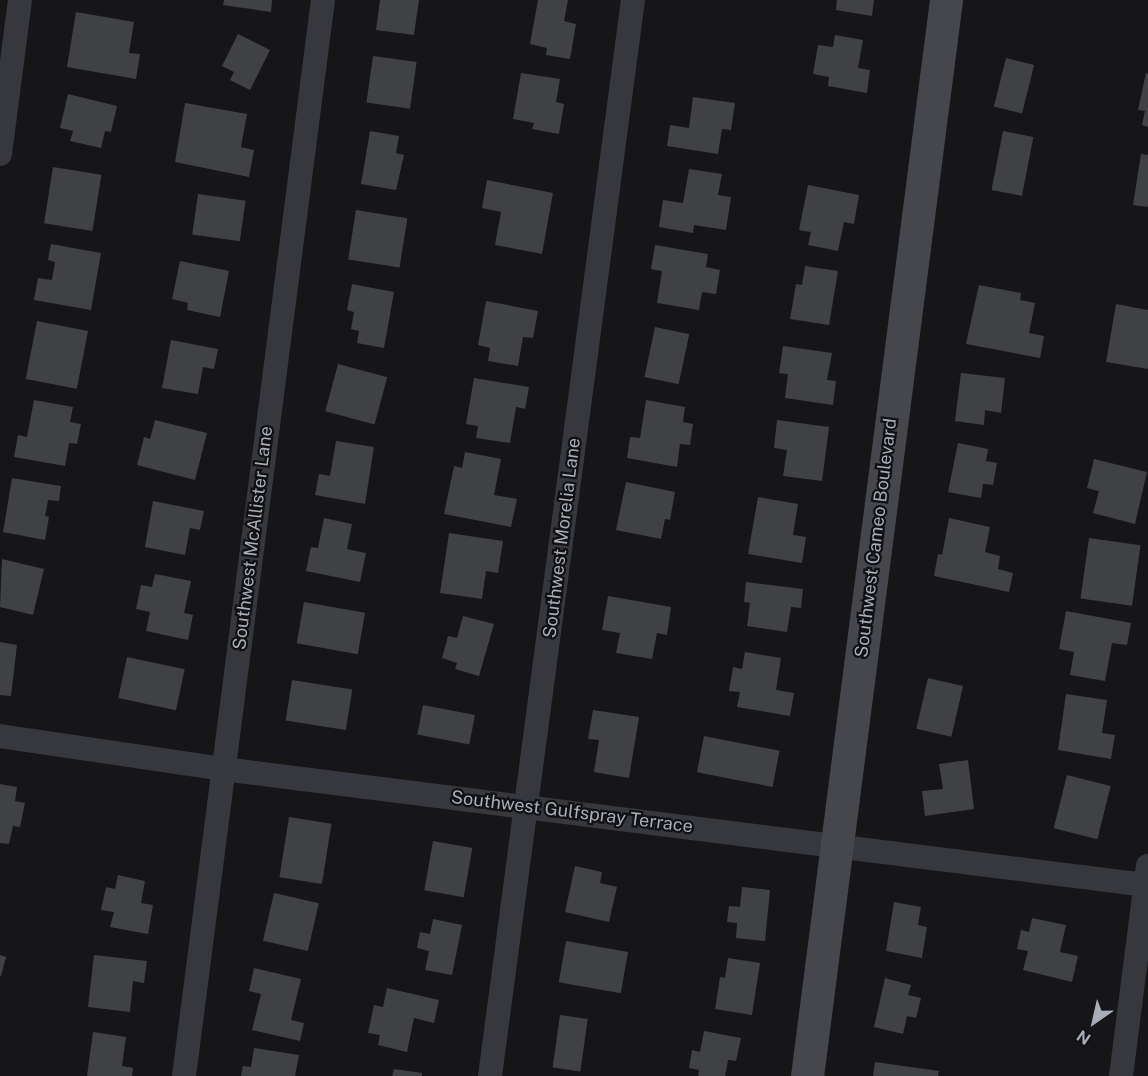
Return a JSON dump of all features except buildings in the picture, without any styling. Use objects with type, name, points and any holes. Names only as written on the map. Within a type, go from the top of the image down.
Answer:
[{"type":"street","points":[[0,154],[20,0]]},
{"type":"street","name":"Southwest McAllister Lane","points":[[184,1076],[323,0]]},
{"type":"street","name":"Southwest Morelia Lane","points":[[490,1076],[633,0]]},
{"type":"street","name":"Southwest Cameo Boulevard","points":[[807,1076],[946,0]]},
{"type":"street","name":"Southwest Gulfspray Terrace","points":[[0,736],[223,769],[836,846],[1147,876]]},
{"type":"street","points":[[1121,1076],[1147,876]]}]
